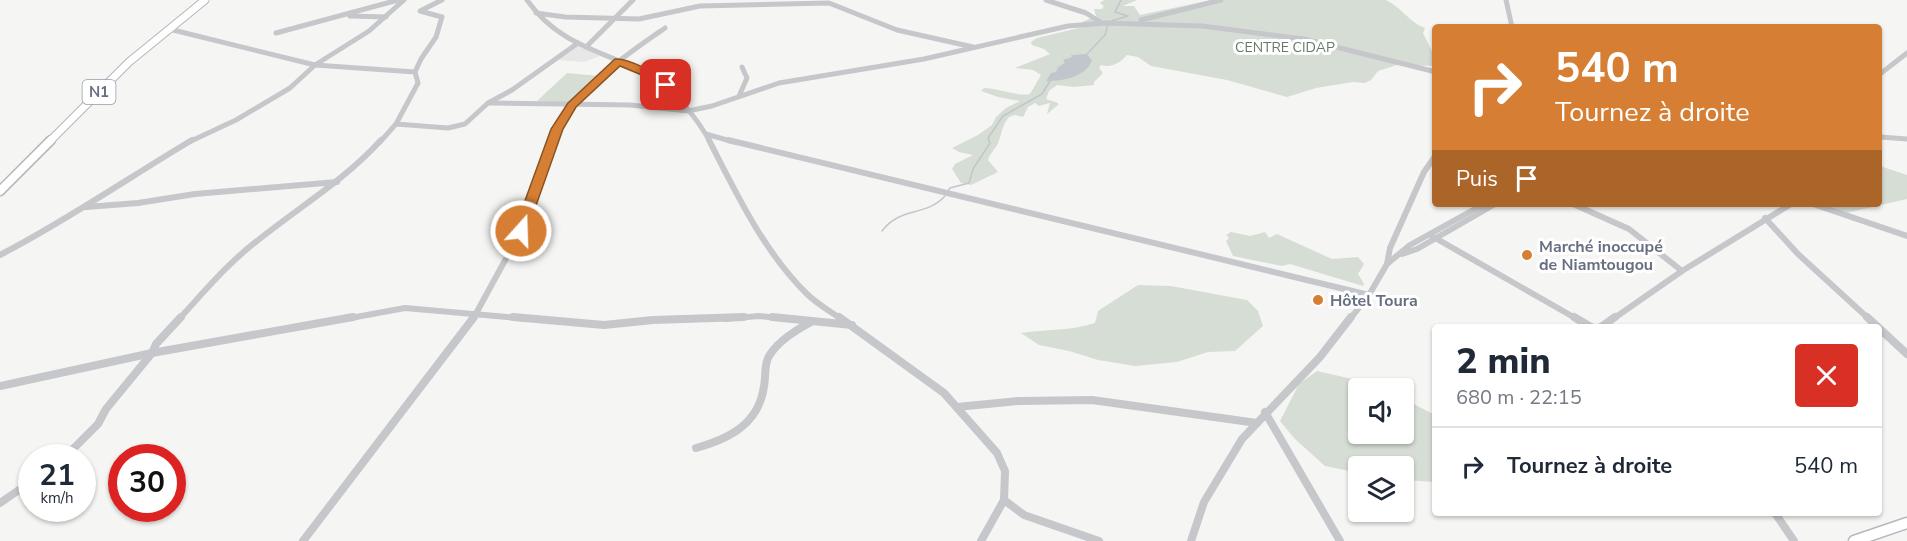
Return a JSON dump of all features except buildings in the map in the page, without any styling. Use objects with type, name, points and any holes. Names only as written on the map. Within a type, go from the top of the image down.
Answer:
[{"type":"highway","name":"N1","points":[[0,191],[129,62],[205,0]]},
{"type":"main road","points":[[1854,541],[1907,524]]},
{"type":"street","points":[[276,33],[398,0]]},
{"type":"street","points":[[0,255],[43,233],[133,175],[290,88],[315,65],[386,17],[404,0]]},
{"type":"street","points":[[78,444],[98,424],[106,409],[152,353],[156,344],[228,266],[256,241],[337,182],[396,124],[418,83],[415,72],[419,61],[437,37],[442,17],[420,11],[442,0]]},
{"type":"street","points":[[527,0],[545,24],[578,43],[652,76],[666,85],[706,134],[740,201],[790,276],[809,296],[944,393],[997,453],[1005,471],[1004,500],[981,541]]},
{"type":"street","points":[[586,47],[633,0]]},
{"type":"street","points":[[700,6],[708,0]]},
{"type":"street","points":[[1046,0],[1086,13],[1094,20],[1107,23]]},
{"type":"street","points":[[1133,22],[1221,0]]},
{"type":"street","points":[[1506,0],[1511,24]]},
{"type":"street","points":[[536,13],[565,17],[652,18],[700,6],[829,3],[848,7],[883,24],[939,40],[976,47]]},
{"type":"street","points":[[347,15],[386,17]]},
{"type":"street","points":[[488,103],[630,105],[688,111],[712,106],[779,83],[924,59],[1068,26],[1133,22],[1202,26],[1304,39],[1432,71]]},
{"type":"street","points":[[303,541],[476,315],[521,231],[557,129],[572,105],[619,61],[665,28]]},
{"type":"street","points":[[170,29],[315,65],[415,72]]},
{"type":"street","points":[[396,124],[448,128],[465,124],[488,103],[512,90],[578,43]]},
{"type":"street","points":[[1882,72],[1907,53]]},
{"type":"street","points":[[739,96],[748,80],[748,73],[742,67]]},
{"type":"street","points":[[706,134],[776,153],[1370,295]]},
{"type":"street","points":[[1882,136],[1907,139]]},
{"type":"street","points":[[1191,541],[1204,502],[1242,439],[1265,412],[1320,357],[1370,295],[1387,264],[1390,248],[1412,197],[1432,162]]},
{"type":"street","points":[[85,207],[138,203],[195,194],[337,182]]},
{"type":"street","points":[[1387,264],[1399,255],[1417,249],[1434,236],[1483,207]]},
{"type":"street","points":[[1582,207],[1646,240],[1660,256],[1682,271]]},
{"type":"street","points":[[1605,324],[1682,271],[1785,207]]},
{"type":"street","points":[[1822,207],[1907,236]]},
{"type":"street","points":[[1765,218],[1798,254],[1874,324]]},
{"type":"street","points":[[1434,236],[1586,324]]},
{"type":"street","points":[[0,386],[152,353],[405,308],[604,325],[653,320],[709,320],[744,316],[852,325]]},
{"type":"street","points":[[696,448],[724,441],[744,428],[757,410],[764,388],[767,359],[797,329],[811,322]]},
{"type":"street","points":[[1882,331],[1907,354]]},
{"type":"street","points":[[957,407],[1019,401],[1092,400],[1257,423]]},
{"type":"street","points":[[1265,412],[1340,541]]},
{"type":"street","points":[[0,503],[18,491]]},
{"type":"street","points":[[1004,500],[1024,515],[1099,541]]},
{"type":"street","points":[[1777,516],[1794,541]]},
{"type":"shaded area","points":[[577,44],[600,56],[584,62],[558,60]]},
{"type":"shaded area","points":[[1087,54],[1092,61],[1084,71],[1067,79],[1046,81],[1051,73],[1056,72],[1058,67],[1065,63],[1063,60],[1072,57],[1071,55]]},
{"type":"green space","name":"CENTRE CIDAP","points":[[1104,0],[1137,0],[1123,6],[1134,6],[1140,15],[1211,0],[1386,0],[1425,28],[1423,33],[1432,51],[1432,66],[1397,65],[1378,71],[1371,80],[1365,83],[1353,82],[1316,88],[1287,97],[1227,80],[1151,66],[1138,57],[1127,55],[1116,64],[1101,65],[1099,68],[1103,73],[1094,85],[1074,87],[1057,85],[1049,91],[1046,99],[1058,105],[1047,114],[1050,103],[1039,106],[1035,103],[1028,107],[1023,117],[1015,115],[1009,117],[988,160],[998,172],[971,185],[961,183],[952,169],[955,164],[973,155],[952,148],[978,135],[992,125],[996,117],[1006,108],[1020,101],[981,91],[984,88],[1030,94],[1041,75],[1033,70],[1015,68],[1050,54],[1032,45],[1031,42],[1037,38],[1083,27],[1082,22],[1096,16],[1094,9],[1102,9],[1104,6],[1100,3]]},
{"type":"green space","points":[[567,73],[599,76],[570,104],[537,101]]},
{"type":"green space","points":[[1882,167],[1907,175],[1907,199],[1882,205]]},
{"type":"green space","points":[[1829,207],[1872,207],[1846,213]]},
{"type":"green space","points":[[1231,232],[1250,236],[1265,232],[1269,238],[1277,234],[1332,259],[1358,257],[1364,264],[1358,274],[1364,284],[1363,286],[1290,264],[1282,266],[1233,256],[1226,241],[1229,238],[1226,235]]},
{"type":"green space","points":[[1138,285],[1171,286],[1247,300],[1258,311],[1263,326],[1235,351],[1208,352],[1177,362],[1135,366],[1098,360],[1039,345],[1021,333],[1068,329],[1095,323],[1098,311]]},
{"type":"green space","points":[[1317,371],[1348,378],[1348,444],[1414,444],[1414,404],[1432,413],[1432,482],[1414,481],[1414,456],[1348,456],[1348,471],[1325,466],[1295,439],[1280,421],[1299,384]]},
{"type":"waterway","points":[[1111,21],[1128,16],[1115,12],[1121,0]]},
{"type":"waterway","points":[[1087,54],[1105,35],[1108,24]]},
{"type":"waterway","points":[[947,192],[950,188],[969,183],[973,169],[990,143],[988,138],[1003,116],[1042,94],[1050,81]]},
{"type":"waterway","points":[[882,231],[897,218],[930,207],[945,196]]},
{"type":"place","name":"Marché inoccupé de Niamtougou","points":[[1527,255]]},
{"type":"place","name":"Hôtel Toura","points":[[1318,300]]},
{"type":"route","points":[[521,231],[557,129],[572,105],[619,61],[666,85]]}]
